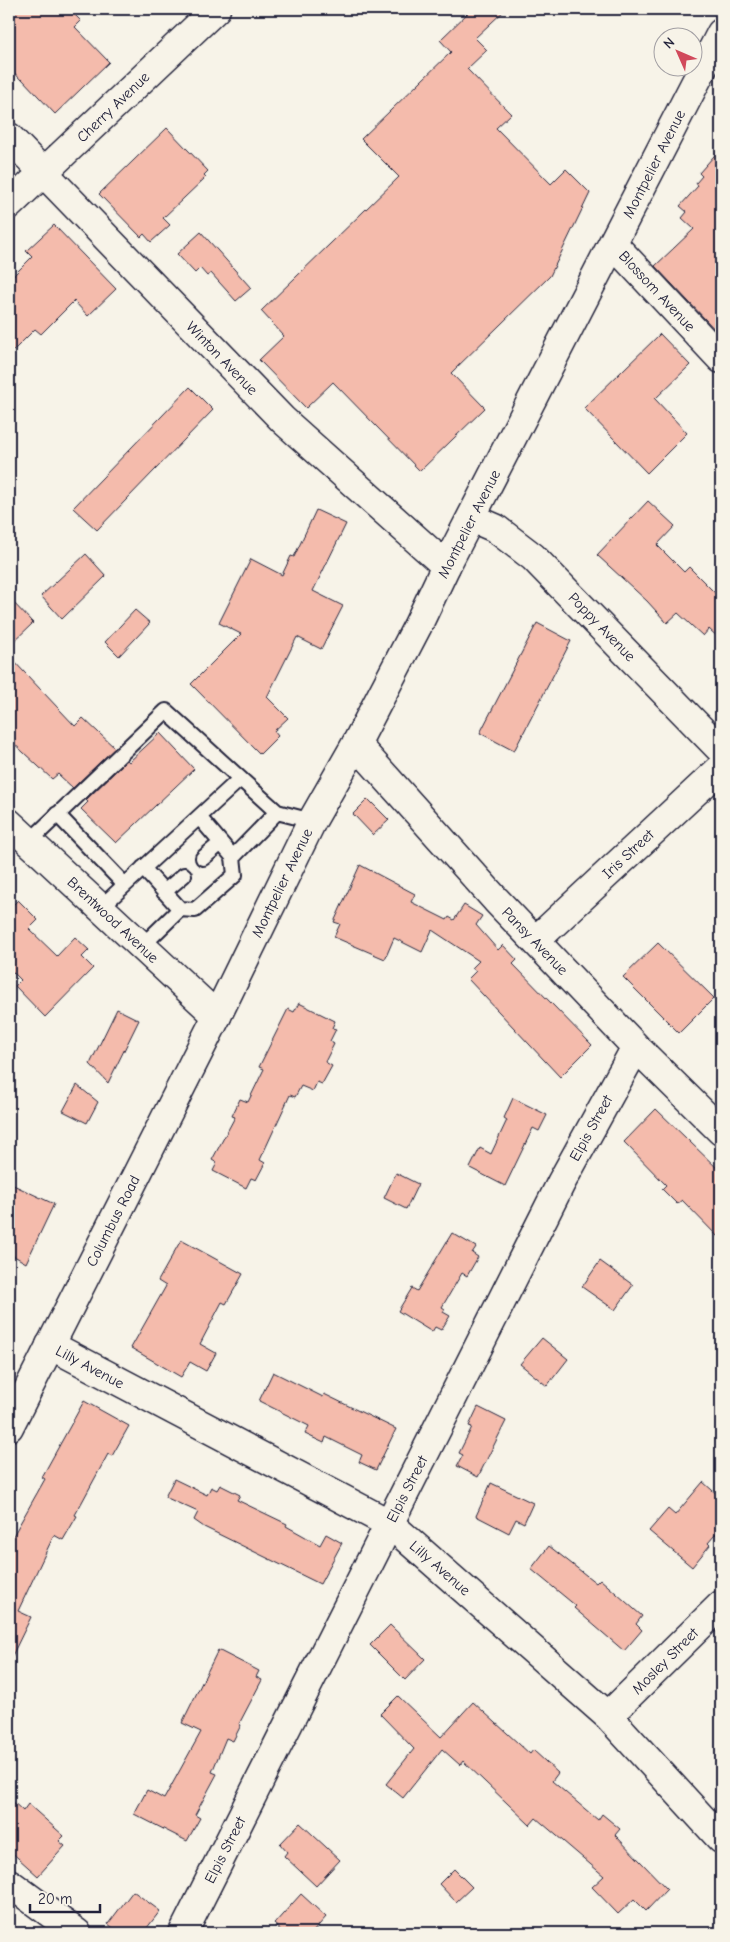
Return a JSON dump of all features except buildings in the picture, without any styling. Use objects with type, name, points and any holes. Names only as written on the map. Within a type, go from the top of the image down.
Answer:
[{"type":"street","name":"Cherry Avenue","points":[[9,205],[216,9]]},
{"type":"street","name":"Montpelier Avenue","points":[[217,1016],[312,821],[356,744],[418,625],[446,566],[614,245],[721,33]]},
{"type":"street","name":"Winton Avenue","points":[[9,137],[283,420],[446,566]]},
{"type":"street","name":"Blossom Avenue","points":[[614,245],[721,360]]},
{"type":"street","name":"Poppy Avenue","points":[[472,518],[495,528],[533,557],[721,750]]},
{"type":"street","name":"Pansy Avenue","points":[[356,744],[535,941],[636,1046],[717,1120]]},
{"type":"street","name":"Iris Street","points":[[535,941],[721,768]]},
{"type":"street","name":"Brentwood Avenue","points":[[9,823],[217,1016]]},
{"type":"street","name":"Columbus Road","points":[[9,1427],[217,1016]]},
{"type":"street","name":"Elpis Street","points":[[183,1933],[561,1184],[636,1046]]},
{"type":"street","name":"Lilly Avenue","points":[[50,1345],[390,1524],[608,1716],[721,1838]]},
{"type":"street","name":"Mosley Street","points":[[608,1716],[721,1605]]},
{"type":"street","points":[[9,1883],[78,1933]]},
{"type":"lane","points":[[29,842],[166,711],[276,812],[312,821]]},
{"type":"lane","points":[[100,908],[240,780]]},
{"type":"lane","points":[[233,857],[276,812]]},
{"type":"lane","points":[[58,814],[125,885]]},
{"type":"lane","points":[[142,868],[180,909],[195,910],[235,875],[233,857],[199,817]]},
{"type":"lane","points":[[204,858],[221,843]]},
{"type":"lane","points":[[164,892],[184,875]]},
{"type":"lane","points":[[142,946],[180,909]]}]
